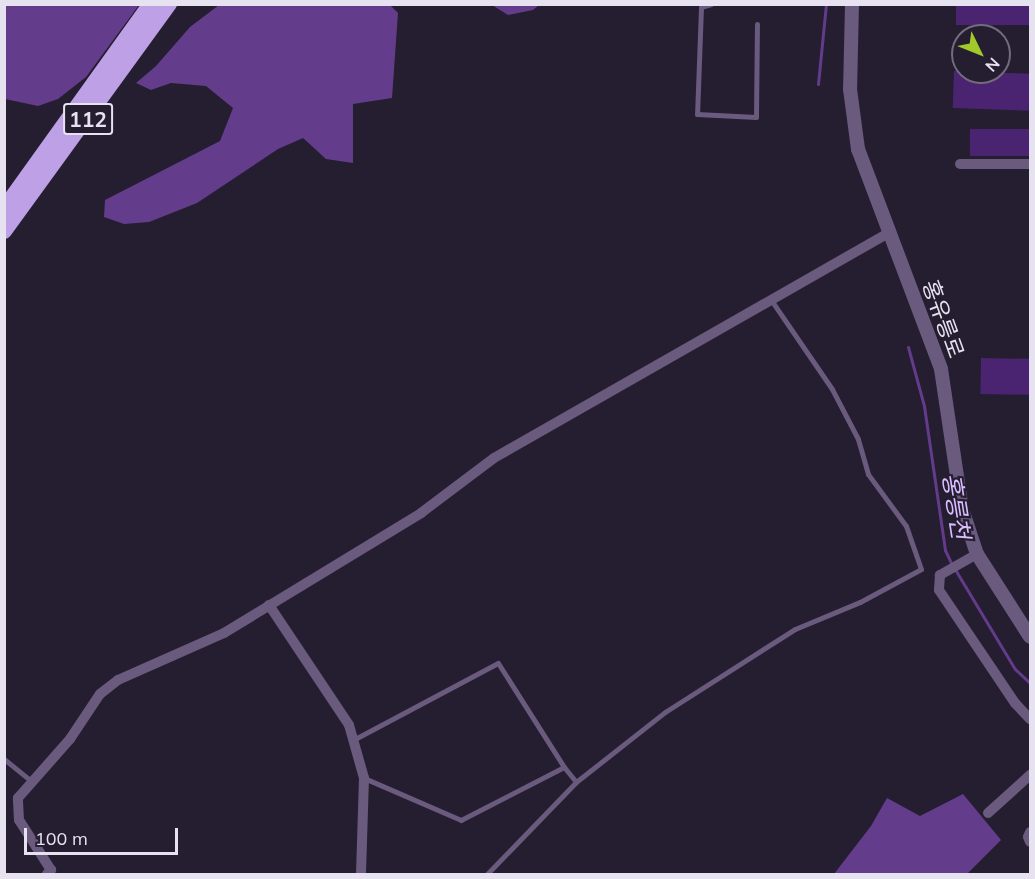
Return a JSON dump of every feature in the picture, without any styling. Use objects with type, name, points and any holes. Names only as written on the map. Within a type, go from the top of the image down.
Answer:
[{"type":"highway","name":"112","points":[[4,209],[151,4]]},
{"type":"highway","name":"112","points":[[4,231],[169,4]]},
{"type":"street","name":"홍유릉로","points":[[852,4],[850,89],[858,149],[884,235],[941,369],[962,509],[977,554],[1030,637]]},
{"type":"street","points":[[960,164],[1030,164]]},
{"type":"street","points":[[50,873],[19,820],[18,798],[70,740],[100,694],[118,680],[224,633],[421,513],[494,458],[884,235]]},
{"type":"street","points":[[977,554],[939,578],[942,596],[1016,703],[1030,719]]},
{"type":"street","points":[[269,605],[349,725],[364,778],[361,874]]},
{"type":"street","points":[[988,813],[1030,775]]},
{"type":"street","points":[[1030,832],[1030,842]]},
{"type":"lane","points":[[711,4],[701,7],[698,114],[756,117],[757,24]]},
{"type":"lane","points":[[487,874],[576,782],[664,712],[795,629],[860,602],[921,569],[906,526],[868,474],[858,439],[832,389],[771,300]]},
{"type":"lane","points":[[353,740],[498,663],[564,767],[576,782]]},
{"type":"lane","points":[[4,759],[33,782]]},
{"type":"lane","points":[[364,778],[461,820],[564,767]]},
{"type":"shaded area","points":[[5,4],[139,5],[86,77],[58,99],[38,106],[5,99]]},
{"type":"shaded area","points":[[219,5],[390,5],[398,13],[392,98],[353,104],[353,163],[326,159],[303,138],[278,149],[197,203],[149,222],[124,224],[104,217],[105,200],[220,141],[233,108],[206,86],[171,83],[151,90],[136,83],[156,66],[190,27]]},
{"type":"shaded area","points":[[492,5],[539,5],[533,10],[508,15]]},
{"type":"shaded area","points":[[963,794],[1001,840],[967,874],[834,874],[871,826],[887,798],[920,816]]},
{"type":"building","points":[[956,4],[1030,4],[1030,25],[956,24]]},
{"type":"building","points":[[1011,73],[1030,74],[1029,111],[953,108],[954,84],[1011,84]]},
{"type":"building","points":[[970,129],[1030,129],[1030,156],[970,156]]},
{"type":"building","points":[[981,358],[1030,359],[1029,395],[980,394]]},
{"type":"waterway","name":"홍릉천","points":[[818,84],[826,4]]},
{"type":"waterway","name":"홍릉천","points":[[908,347],[924,406],[945,550],[952,565]]},
{"type":"waterway","name":"홍릉천","points":[[956,571],[1015,669],[1030,683]]}]
